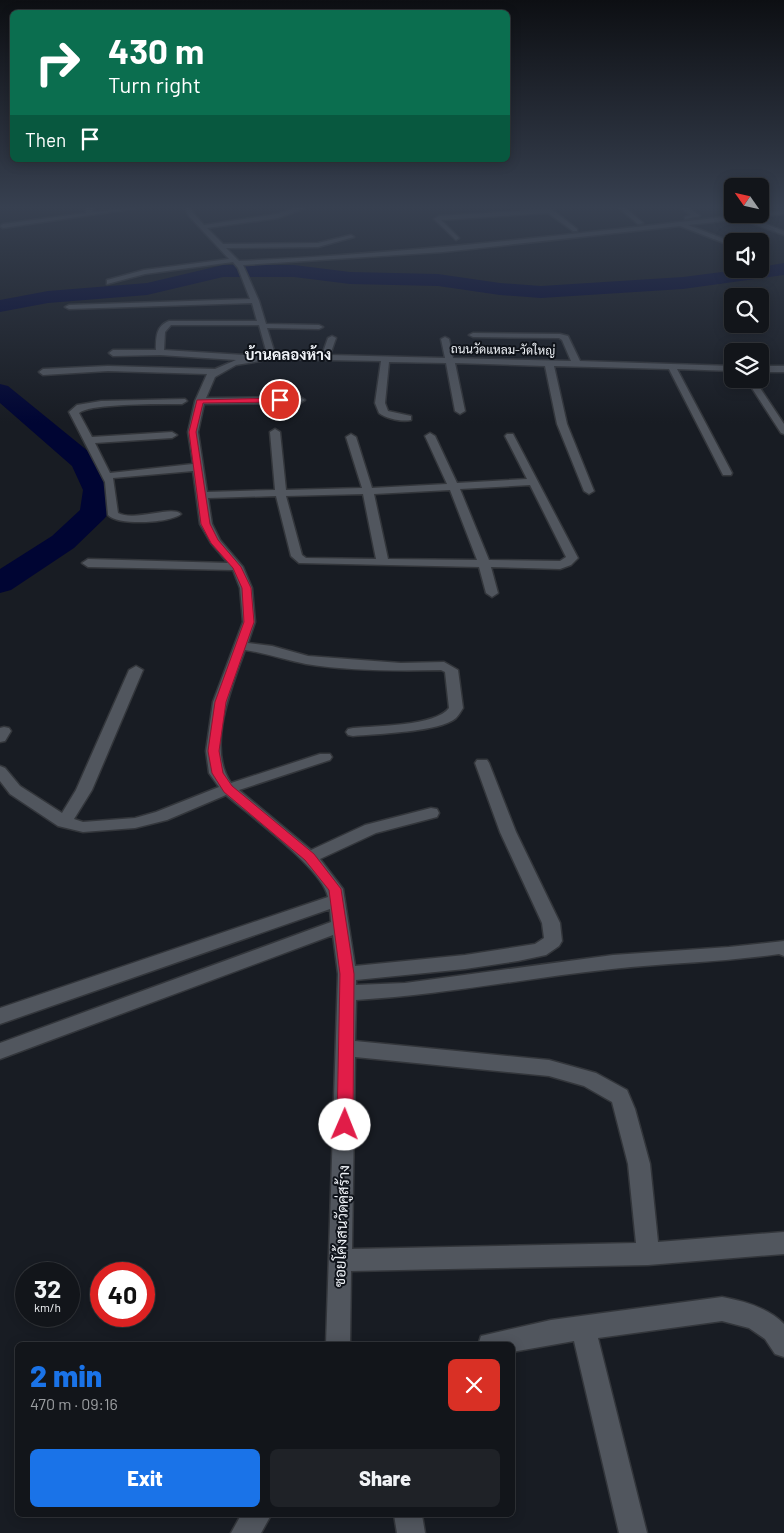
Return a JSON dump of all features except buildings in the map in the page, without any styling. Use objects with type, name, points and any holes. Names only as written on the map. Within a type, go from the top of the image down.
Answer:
[{"type":"street","points":[[110,282],[118,280]]},
{"type":"street","points":[[43,372],[80,368],[119,368],[217,372],[234,363],[272,356],[255,301],[245,280]]},
{"type":"street","points":[[69,307],[255,301]]},
{"type":"street","points":[[160,352],[160,334],[164,326],[169,323],[319,327]]},
{"type":"street","points":[[473,335],[560,336],[565,338],[577,364]]},
{"type":"street","points":[[325,358],[332,338]]},
{"type":"street","points":[[444,339],[459,393],[460,411]]},
{"type":"street","points":[[113,353],[160,352],[254,359]]},
{"type":"street","name":"ถนนวัดแหลม-วัดใหญ่","points":[[272,356],[724,368]]},
{"type":"street","points":[[385,360],[380,403],[384,413],[408,418]]},
{"type":"street","points":[[548,364],[562,424],[589,491]]},
{"type":"street","points":[[672,367],[726,473]]},
{"type":"street","points":[[769,369],[784,369]]},
{"type":"street","name":"ซอยโค้งสนวัดคู่สร้าง","points":[[217,372],[211,375],[200,401],[193,432],[206,524],[214,541],[237,567],[246,588],[249,622],[220,702],[213,751],[217,773],[228,789],[310,857],[335,889],[347,974],[347,1048],[341,1260],[335,1342]]},
{"type":"street","points":[[756,388],[784,431]]},
{"type":"street","points":[[176,514],[126,520],[118,519],[113,515],[109,479],[74,412],[80,407],[115,400],[182,401]]},
{"type":"street","points":[[200,401],[300,400]]},
{"type":"street","points":[[275,432],[281,494],[297,556],[304,561],[486,565],[560,565],[566,563],[572,558],[510,436]]},
{"type":"street","points":[[89,440],[172,435]]},
{"type":"street","points":[[430,436],[486,565],[492,593]]},
{"type":"street","points":[[351,437],[368,490],[383,564]]},
{"type":"street","points":[[109,479],[199,470]]},
{"type":"street","points":[[203,497],[532,482]]},
{"type":"street","points":[[88,563],[237,567]]},
{"type":"street","points":[[241,646],[272,650],[308,660],[401,667],[444,666],[451,670],[456,708],[450,716],[440,720],[406,726],[353,732]]},
{"type":"street","points":[[64,822],[84,790],[136,670]]},
{"type":"street","points":[[0,771],[16,790],[64,822],[83,828],[135,823],[160,816],[228,789],[325,757]]},
{"type":"street","points":[[347,974],[465,962],[518,954],[540,950],[553,941],[551,923],[508,832],[482,763]]},
{"type":"street","points":[[310,857],[370,829],[432,813]]},
{"type":"street","points":[[0,1016],[337,900]]},
{"type":"street","points":[[0,1051],[341,925]]},
{"type":"street","points":[[347,993],[405,990],[613,962],[712,956],[784,948]]},
{"type":"street","points":[[347,1048],[549,1068],[589,1079],[620,1096],[639,1164],[648,1254]]},
{"type":"street","points":[[341,1260],[648,1254],[784,1243]]},
{"type":"street","points":[[506,1342],[583,1327],[722,1309],[740,1311],[760,1320],[780,1337],[784,1345]]},
{"type":"street","points":[[583,1327],[633,1533]]},
{"type":"street","points":[[245,1533],[256,1517]]},
{"type":"street","points":[[408,1517],[411,1533]]},
{"type":"waterway","points":[[0,306],[48,297],[147,289],[187,280]]},
{"type":"waterway","points":[[418,280],[438,280],[500,289],[541,292],[683,283],[708,280]]},
{"type":"waterway","points":[[0,391],[84,462],[97,490],[94,513],[63,542],[0,583]]},
{"type":"district","name":"บ้านคลองห้าง","points":[[288,355]]},
{"type":"route","points":[[280,400],[200,401],[193,432],[206,524],[214,541],[237,567],[246,588],[249,622],[220,702],[213,751],[217,773],[228,789],[310,857],[335,889],[347,974],[345,1125]]}]
